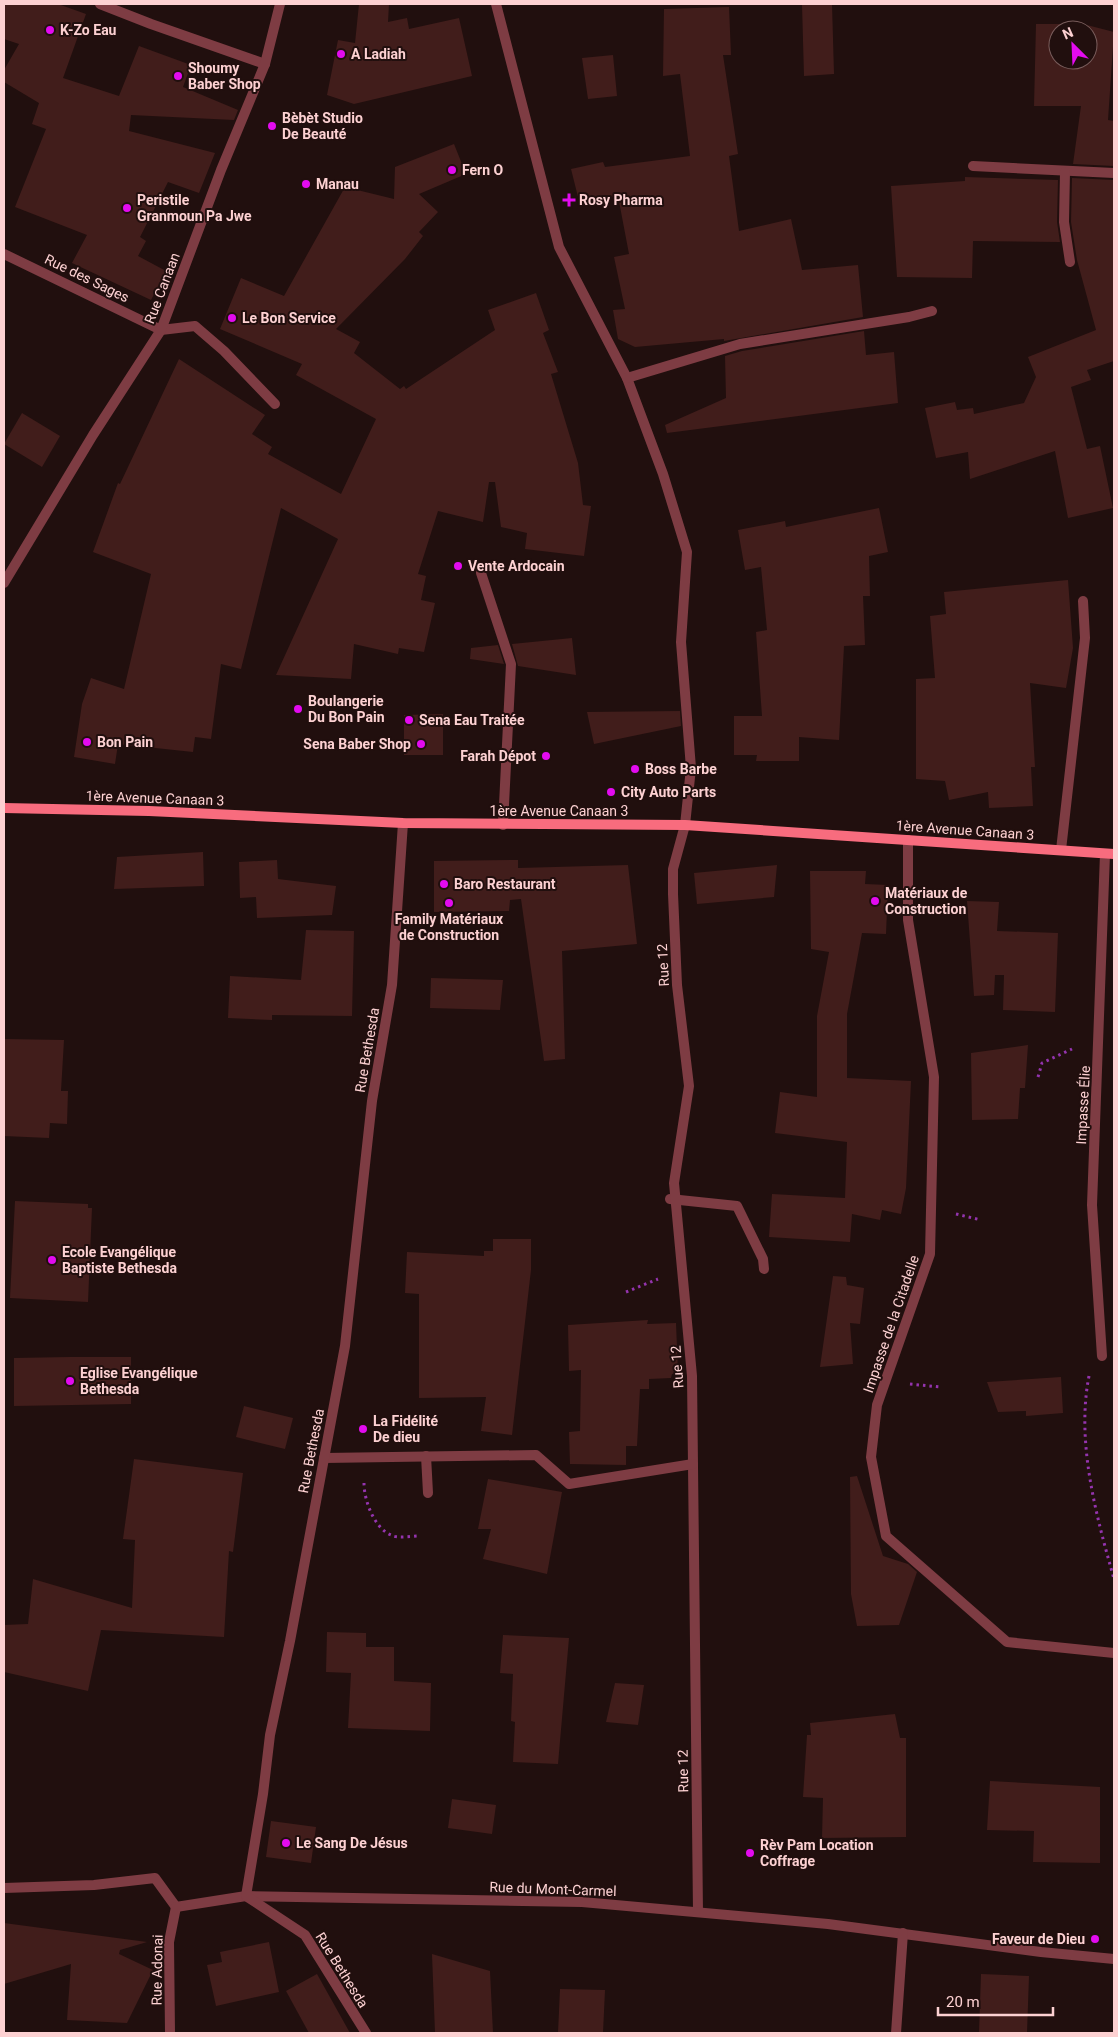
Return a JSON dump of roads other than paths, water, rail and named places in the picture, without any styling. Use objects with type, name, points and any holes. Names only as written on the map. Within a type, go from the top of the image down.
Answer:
[{"type":"main road","name":"1ère Avenue Canaan 3","points":[[4,808],[149,811],[403,823],[685,825],[1109,854]]},
{"type":"street","points":[[100,4],[265,64]]},
{"type":"street","name":"Rue Canaan","points":[[4,583],[93,435],[161,330],[221,170],[265,64],[280,4]]},
{"type":"street","name":"Rue 12","points":[[496,4],[559,247],[627,378],[663,474],[687,552],[681,642],[691,768],[685,825],[673,869],[673,894],[677,984],[689,1086],[672,1199],[682,1270],[692,1376],[698,1912]]},
{"type":"street","points":[[973,166],[1114,173]]},
{"type":"street","points":[[1065,172],[1064,222],[1070,262]]},
{"type":"street","name":"Rue des Sages","points":[[4,254],[161,330]]},
{"type":"street","points":[[627,378],[740,344],[909,317],[932,311]]},
{"type":"street","points":[[161,330],[195,326],[224,351],[275,404]]},
{"type":"street","points":[[481,573],[511,664],[504,825]]},
{"type":"street","points":[[1061,850],[1085,638],[1083,601]]},
{"type":"street","name":"Rue Bethesda","points":[[366,2033],[305,1935],[246,1896],[263,1794],[270,1734],[290,1641],[345,1346],[372,1101],[392,985],[403,823]]},
{"type":"street","name":"Impasse de la Citadelle","points":[[908,840],[908,920],[934,1077],[930,1254],[877,1405],[872,1457],[886,1536],[1007,1642],[1114,1653]]},
{"type":"street","name":"Impasse Élie","points":[[1102,1356],[1092,1205],[1109,854]]},
{"type":"street","points":[[672,1199],[737,1206],[763,1259],[764,1269]]},
{"type":"street","points":[[324,1458],[536,1455],[569,1484],[693,1464]]},
{"type":"street","points":[[426,1456],[428,1493]]},
{"type":"street","points":[[4,1888],[94,1885],[155,1878],[176,1907]]},
{"type":"street","name":"Rue du Mont-Carmel","points":[[176,1907],[246,1896],[582,1902],[903,1933],[1041,1952],[1114,1959]]},
{"type":"street","name":"Rue Adonai","points":[[170,2033],[169,1942],[176,1907]]},
{"type":"street","points":[[896,2033],[903,1933]]},
{"type":"place","name":"K-Zo Eau","points":[[50,30]]},
{"type":"place","name":"A Ladiah","points":[[341,54]]},
{"type":"place","name":"Shoumy Baber Shop","points":[[178,76]]},
{"type":"place","name":"Bèbèt Studio De Beauté","points":[[272,126]]},
{"type":"place","name":"Fern O","points":[[452,170]]},
{"type":"place","name":"Manau","points":[[306,184]]},
{"type":"place","name":"Rosy Pharma","points":[[569,200]]},
{"type":"place","name":"Peristile Granmoun Pa Jwe","points":[[127,208]]},
{"type":"place","name":"Le Bon Service","points":[[232,318]]},
{"type":"place","name":"Vente Ardocain","points":[[458,566]]},
{"type":"place","name":"Boulangerie Du Bon Pain","points":[[298,709]]},
{"type":"place","name":"Sena Eau Traitée","points":[[409,720]]},
{"type":"place","name":"Bon Pain","points":[[87,742]]},
{"type":"place","name":"Sena Baber Shop","points":[[421,744]]},
{"type":"place","name":"Farah Dépot","points":[[546,756]]},
{"type":"place","name":"Boss Barbe","points":[[635,769]]},
{"type":"place","name":"City Auto Parts","points":[[611,792]]},
{"type":"place","name":"Baro Restaurant","points":[[444,884]]},
{"type":"place","name":"Matériaux de Construction","points":[[875,901]]},
{"type":"place","name":"Family Matériaux de Construction","points":[[449,903]]},
{"type":"place","name":"Ecole Evangélique Baptiste Bethesda","points":[[52,1260]]},
{"type":"place","name":"Eglise Evangélique Bethesda","points":[[70,1381]]},
{"type":"place","name":"La Fidélité De dieu","points":[[363,1429]]},
{"type":"place","name":"Le Sang De Jésus","points":[[286,1843]]},
{"type":"place","name":"Rèv Pam Location Coffrage","points":[[750,1853]]},
{"type":"place","name":"Faveur de Dieu","points":[[1095,1939]]}]
